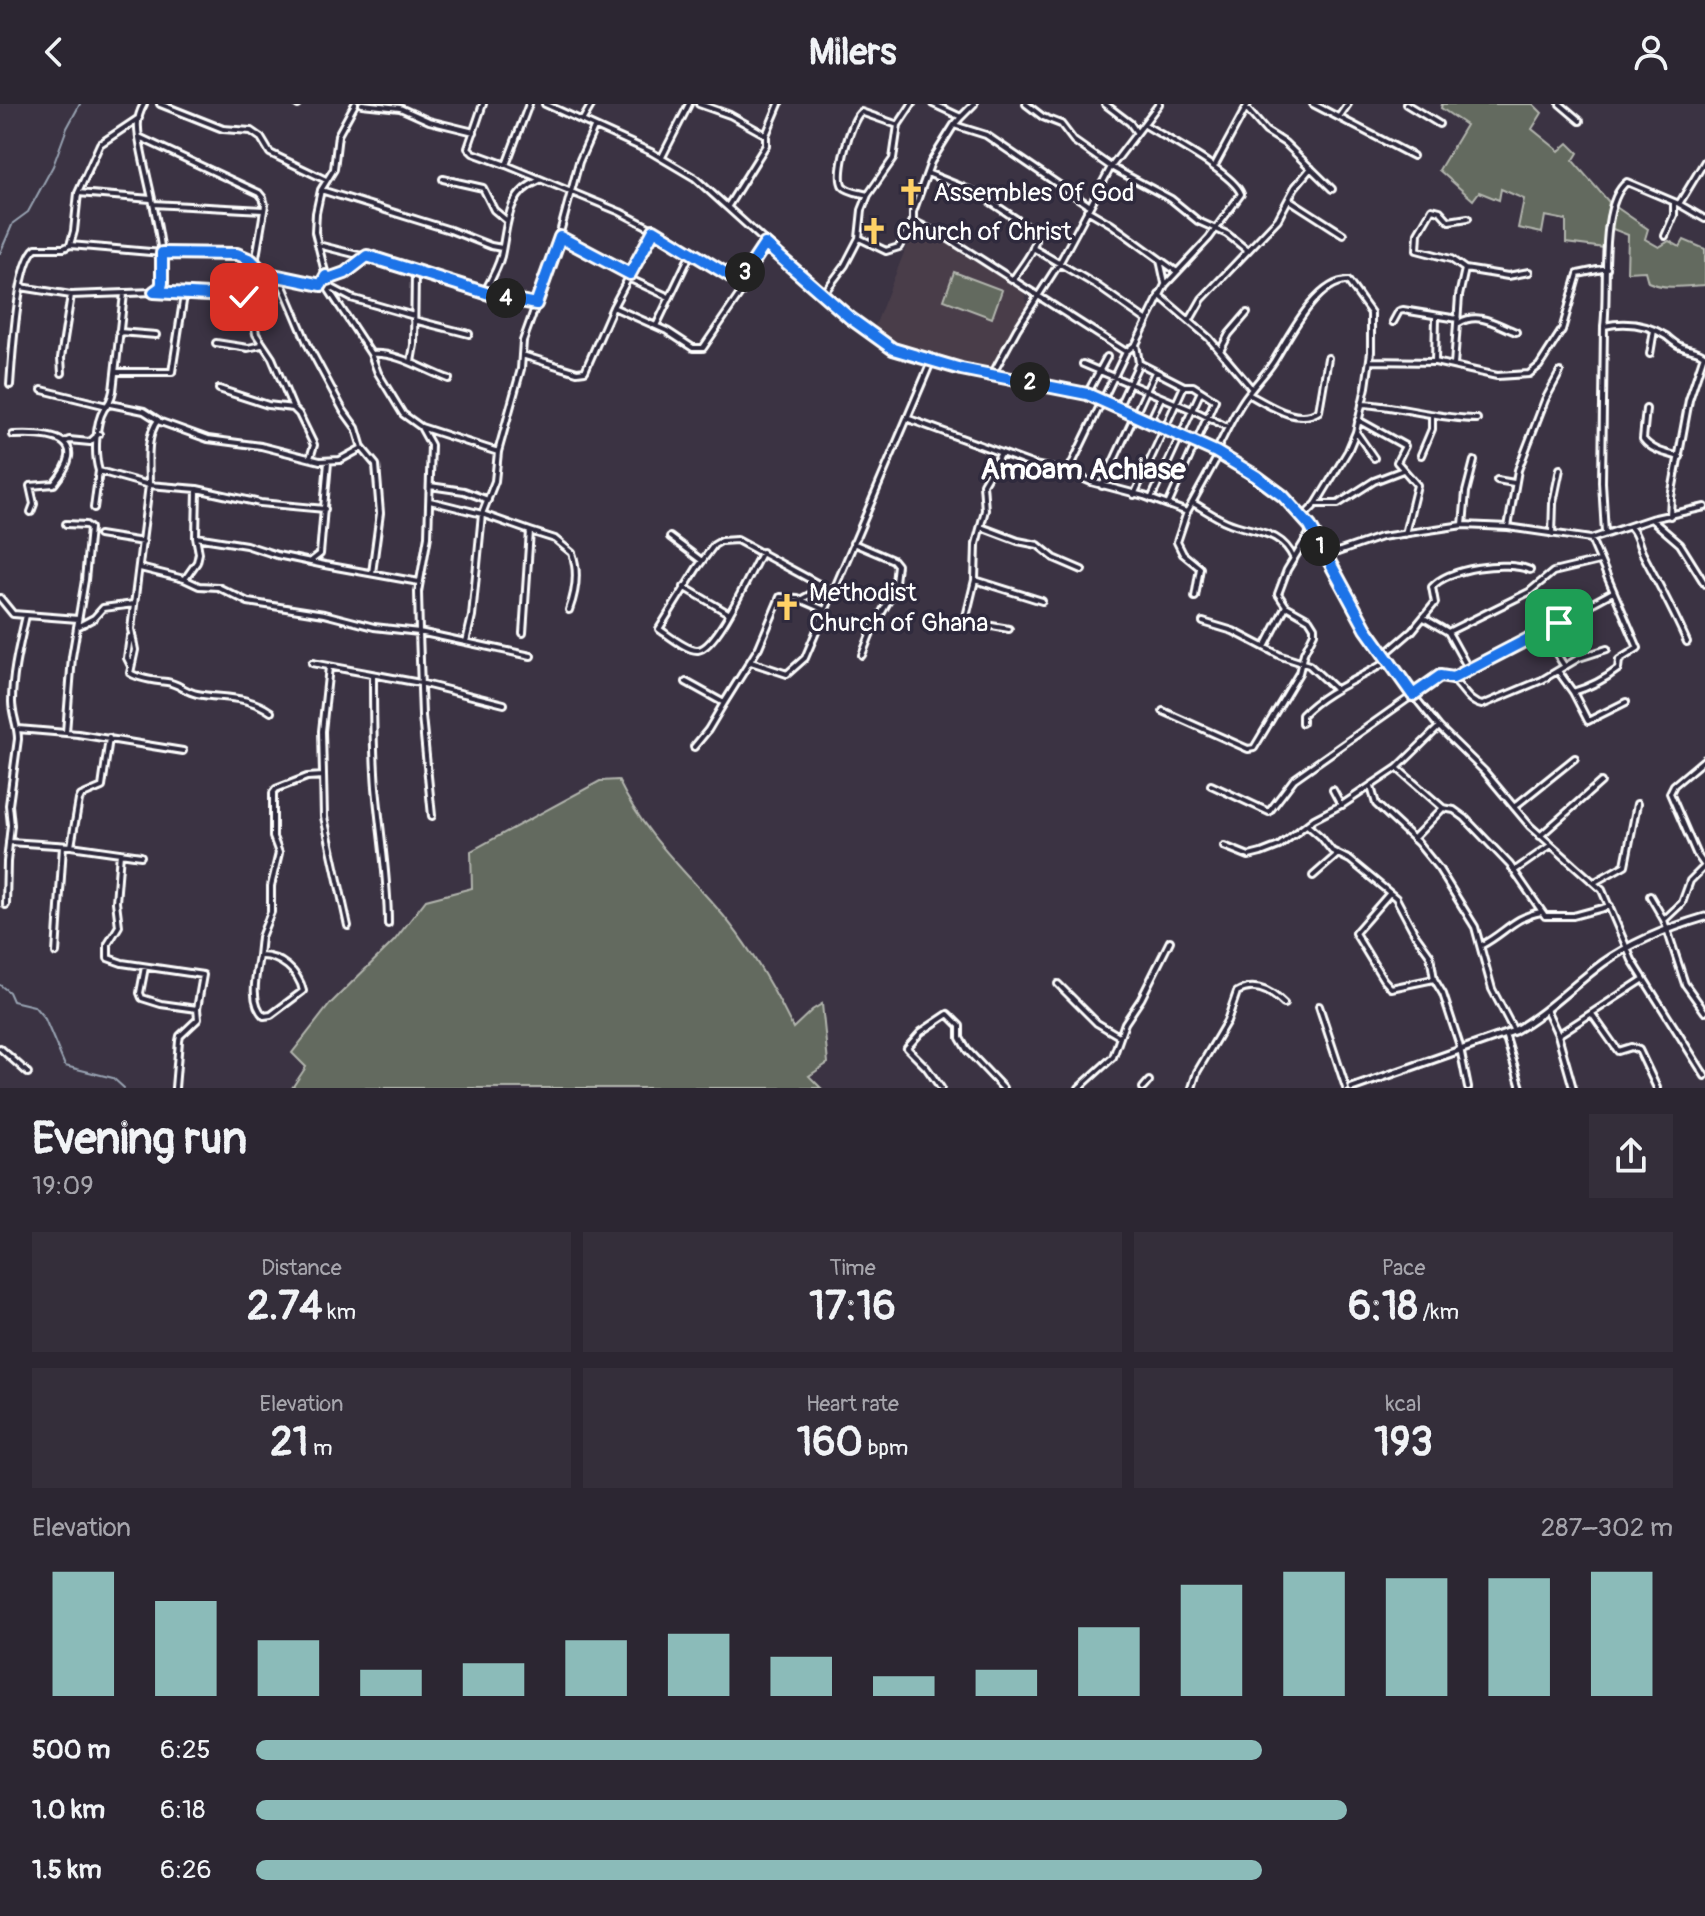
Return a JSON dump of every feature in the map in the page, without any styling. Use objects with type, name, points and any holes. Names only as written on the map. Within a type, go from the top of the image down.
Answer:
[{"type":"street","points":[[144,104],[139,118],[139,137],[162,253],[162,283],[154,292]]},
{"type":"street","points":[[160,104],[223,129],[251,131],[261,138],[270,153],[326,180]]},
{"type":"street","points":[[355,104],[339,131],[334,169],[321,190],[315,222],[327,287],[371,354],[378,373],[403,414],[421,427],[498,452]]},
{"type":"street","points":[[362,104],[400,108],[429,121],[474,132]]},
{"type":"street","points":[[483,104],[468,148],[473,153],[572,191],[654,230],[740,282],[742,291],[703,348],[693,348],[656,326],[613,307]]},
{"type":"street","points":[[506,165],[529,104]]},
{"type":"street","points":[[545,104],[662,157],[695,178],[765,244],[881,342],[905,355],[1087,394],[1218,453],[1283,496],[1312,529],[1366,629],[1413,695],[1540,836],[1595,882],[1610,906],[1626,949],[1705,1076]]},
{"type":"street","points":[[582,121],[592,104]]},
{"type":"street","points":[[662,157],[689,104]]},
{"type":"street","points":[[699,104],[730,115],[766,135]]},
{"type":"street","points":[[728,206],[766,145],[766,135],[779,104]]},
{"type":"street","points":[[824,293],[845,265],[859,238],[862,210],[868,195],[893,159],[898,125],[912,104]]},
{"type":"street","points":[[933,104],[961,117]]},
{"type":"street","points":[[859,238],[886,251],[899,247],[913,221],[913,212],[931,162],[954,125],[974,104]]},
{"type":"street","points":[[1026,104],[1043,117],[1061,124],[1074,141],[1111,167],[1171,199],[1198,221],[1227,234],[1247,250]]},
{"type":"street","points":[[1105,104],[1130,123],[1137,133]]},
{"type":"street","points":[[992,375],[1060,262],[1111,167],[1159,104]]},
{"type":"street","points":[[1313,104],[1413,156]]},
{"type":"street","points":[[1339,117],[1348,104]]},
{"type":"street","points":[[1406,104],[1439,124]]},
{"type":"street","points":[[1560,104],[1580,121]]},
{"type":"street","points":[[1214,167],[1247,106],[1266,131],[1285,143],[1332,189]]},
{"type":"street","points":[[868,195],[848,189],[842,181],[852,124],[861,112],[898,125]]},
{"type":"street","points":[[70,245],[78,193],[100,144],[139,118]]},
{"type":"street","points":[[954,125],[986,135],[1177,272]]},
{"type":"street","points":[[1068,472],[1126,352],[1136,344],[1165,285],[1209,238],[1241,192],[1214,167],[1145,125]]},
{"type":"street","points":[[466,642],[472,616],[482,514],[493,489],[498,452],[521,369],[523,341],[560,237],[579,162],[594,127]]},
{"type":"street","points":[[139,137],[259,193],[265,201],[255,265]]},
{"type":"street","points":[[1677,203],[1683,202],[1705,161]]},
{"type":"street","points":[[1190,320],[1202,299],[1273,224],[1297,184],[1311,168]]},
{"type":"street","points":[[927,173],[979,194],[1036,234],[1033,248],[1014,278]]},
{"type":"street","points":[[485,291],[498,265],[506,220],[527,185],[526,174]]},
{"type":"street","points":[[443,179],[483,188],[494,210],[506,220]]},
{"type":"street","points":[[527,185],[541,180]]},
{"type":"street","points":[[1605,534],[1602,482],[1607,230],[1624,184],[1641,187],[1705,219]]},
{"type":"street","points":[[321,190],[502,248]]},
{"type":"street","points":[[78,193],[264,210]]},
{"type":"street","points":[[1290,200],[1343,234]]},
{"type":"street","points":[[1665,236],[1677,203]]},
{"type":"street","points":[[1468,218],[1449,221],[1440,211],[1432,209],[1421,226],[1416,246],[1421,253],[1451,259],[1465,269],[1508,276],[1529,272]]},
{"type":"street","points":[[913,221],[1014,278],[1126,352]]},
{"type":"street","points":[[522,355],[577,372],[585,371],[613,307],[654,230]]},
{"type":"street","points":[[560,237],[669,297]]},
{"type":"street","points":[[740,282],[765,244]]},
{"type":"street","points":[[10,385],[21,287],[30,251],[40,247],[64,248],[70,245],[162,253],[237,254],[245,256],[264,273],[327,287],[351,298],[469,334]]},
{"type":"street","points":[[318,245],[367,256],[499,297],[536,304]]},
{"type":"street","points":[[1033,248],[1060,262],[1146,320]]},
{"type":"street","points":[[656,326],[692,251]]},
{"type":"street","points":[[327,278],[345,273],[367,256]]},
{"type":"street","points":[[1159,258],[1165,285]]},
{"type":"street","points":[[1370,361],[1435,362],[1497,376],[1535,371],[1562,330],[1578,274],[1607,268]]},
{"type":"street","points":[[1454,365],[1465,269]]},
{"type":"street","points":[[411,362],[415,273]]},
{"type":"street","points":[[327,278],[327,287]]},
{"type":"street","points":[[284,279],[283,286],[299,326],[343,410],[356,428],[362,448],[375,462],[380,513],[372,573]]},
{"type":"street","points":[[1195,597],[1200,568],[1177,545],[1187,512],[1228,428],[1304,312],[1318,297],[1345,280],[1371,311],[1370,361],[1356,432],[1348,451],[1316,504],[1303,517]]},
{"type":"street","points":[[21,287],[71,295],[154,292],[215,294],[250,299],[252,321],[261,345],[272,358],[293,408],[314,445],[310,458]]},
{"type":"street","points":[[94,508],[99,471],[96,452],[116,372],[124,294]]},
{"type":"street","points":[[62,373],[61,358],[71,295]]},
{"type":"street","points":[[116,372],[172,372],[184,295]]},
{"type":"street","points":[[1159,295],[1190,320],[1220,351],[1250,392],[1295,416],[1319,411],[1328,358]]},
{"type":"street","points":[[1393,322],[1401,310],[1458,322],[1480,318],[1516,332]]},
{"type":"street","points":[[1220,351],[1229,334],[1247,313]]},
{"type":"street","points":[[1435,362],[1436,317]]},
{"type":"street","points":[[1604,326],[1625,323],[1654,330],[1679,346],[1692,348],[1704,356],[1689,400],[1670,516]]},
{"type":"street","points":[[1650,354],[1654,330]]},
{"type":"street","points":[[119,332],[156,335]]},
{"type":"street","points":[[216,343],[248,348],[261,345]]},
{"type":"street","points":[[1118,408],[1139,363],[1136,344]]},
{"type":"street","points":[[371,354],[411,362],[427,372],[449,379]]},
{"type":"street","points":[[1087,394],[1107,357]]},
{"type":"street","points":[[751,662],[783,674],[790,673],[805,658],[931,362]]},
{"type":"street","points":[[1139,363],[1184,386],[1193,386],[1215,400],[1168,505]]},
{"type":"street","points":[[1083,364],[1228,428]]},
{"type":"street","points":[[1102,486],[1155,372]]},
{"type":"street","points":[[1508,527],[1515,483],[1541,409],[1560,372]]},
{"type":"street","points":[[1134,495],[1184,386]]},
{"type":"street","points":[[219,389],[268,405],[293,408]]},
{"type":"street","points":[[42,390],[144,411],[158,420],[208,439],[261,446],[328,462],[340,460],[362,448]]},
{"type":"street","points":[[1151,499],[1201,391]]},
{"type":"street","points":[[1150,421],[1161,398]]},
{"type":"street","points":[[1362,404],[1387,405],[1432,416],[1477,419]]},
{"type":"street","points":[[1646,409],[1643,439],[1653,449],[1680,457]]},
{"type":"street","points":[[1421,455],[1432,429],[1432,416]]},
{"type":"street","points":[[909,419],[1034,465],[1068,472],[1102,486],[1187,512]]},
{"type":"street","points":[[158,420],[152,428],[150,439],[149,485],[131,635],[135,650],[132,676],[170,682],[201,695],[244,699],[258,703],[271,712]]},
{"type":"street","points":[[1358,420],[1405,446],[1397,461],[1417,485],[1405,534]]},
{"type":"street","points":[[421,427],[431,445],[426,549],[419,582],[419,632],[420,683],[432,816]]},
{"type":"street","points":[[1356,432],[1374,458]]},
{"type":"street","points":[[13,435],[31,434],[65,442],[90,442],[99,434]]},
{"type":"street","points":[[31,512],[34,504],[30,486],[51,485],[68,466],[69,453],[65,442]]},
{"type":"street","points":[[1001,452],[983,484],[985,510],[976,544],[975,580],[967,620],[1009,629]]},
{"type":"street","points":[[1463,525],[1466,492],[1474,461]]},
{"type":"street","points":[[325,565],[320,554],[328,462]]},
{"type":"street","points":[[1552,534],[1553,503],[1560,469]]},
{"type":"street","points":[[1316,504],[1338,504],[1374,481],[1403,470]]},
{"type":"street","points":[[99,471],[149,485],[197,489],[260,503],[325,509]]},
{"type":"street","points":[[1497,480],[1515,483]]},
{"type":"street","points":[[430,486],[479,495],[488,500]]},
{"type":"street","points":[[184,579],[197,562],[199,553],[196,537],[197,489]]},
{"type":"street","points":[[479,495],[493,489]]},
{"type":"street","points":[[430,501],[482,514],[555,539],[572,553],[576,582],[569,610]]},
{"type":"street","points":[[1193,503],[1230,524],[1265,531],[1288,548],[1294,559]]},
{"type":"street","points":[[1326,556],[1381,537],[1463,525],[1508,527],[1591,539],[1651,519],[1705,507]]},
{"type":"street","points":[[1651,519],[1680,544],[1705,584]]},
{"type":"street","points":[[66,524],[90,528],[66,732]]},
{"type":"street","points":[[981,527],[1038,545],[1048,550],[1054,558],[1082,570]]},
{"type":"street","points":[[1631,528],[1687,642]]},
{"type":"street","points":[[1163,711],[1252,749],[1286,697],[1303,663],[1314,627],[1309,619],[1286,606],[1278,592],[1312,529]]},
{"type":"street","points":[[523,633],[530,531]]},
{"type":"street","points":[[99,535],[143,542]]},
{"type":"street","points":[[196,537],[419,582]]},
{"type":"street","points":[[670,537],[702,561]]},
{"type":"street","points":[[762,552],[705,647],[690,649],[659,627],[714,545],[727,539],[735,539],[762,552],[824,587],[834,590]]},
{"type":"street","points":[[1573,692],[1608,677],[1618,669],[1619,660],[1638,648],[1591,539]]},
{"type":"street","points":[[853,543],[893,560],[897,565],[894,591],[862,655]]},
{"type":"street","points":[[311,561],[320,554]]},
{"type":"street","points":[[1448,632],[1529,592],[1553,572],[1599,561]]},
{"type":"street","points":[[1384,655],[1424,618],[1435,603],[1432,587],[1445,576],[1458,571],[1505,566],[1530,570]]},
{"type":"street","points":[[140,568],[199,586],[218,587],[248,602],[324,614],[374,627],[419,632],[531,656]]},
{"type":"street","points":[[975,580],[1042,601]]},
{"type":"street","points":[[684,587],[728,613]]},
{"type":"street","points":[[802,599],[824,587]]},
{"type":"street","points":[[1211,785],[1269,812],[1294,779],[1440,676],[1453,678],[1613,592]]},
{"type":"street","points":[[694,747],[751,662],[766,634],[778,600],[790,596],[825,610]]},
{"type":"street","points":[[0,598],[13,614],[78,619]]},
{"type":"street","points":[[77,627],[94,618],[103,608],[134,604]]},
{"type":"street","points":[[1264,647],[1286,606]]},
{"type":"street","points":[[6,905],[11,825],[9,805],[18,729],[13,716],[12,690],[26,615]]},
{"type":"street","points":[[1424,618],[1448,632],[1469,670]]},
{"type":"street","points":[[1203,622],[1233,631],[1316,669],[1335,689]]},
{"type":"street","points":[[1543,632],[1565,667]]},
{"type":"street","points":[[1453,678],[1474,702],[1482,705],[1558,671],[1579,658],[1607,649]]},
{"type":"street","points":[[1302,723],[1302,715],[1312,705],[1388,661]]},
{"type":"street","points":[[312,663],[420,683],[504,704]]},
{"type":"street","points":[[329,667],[322,731],[324,817],[348,926]]},
{"type":"street","points":[[1558,671],[1588,721],[1626,702]]},
{"type":"street","points":[[373,675],[371,708],[388,924]]},
{"type":"street","points":[[686,682],[724,703]]},
{"type":"street","points":[[1224,846],[1254,856],[1279,846],[1397,768],[1439,727]]},
{"type":"street","points":[[18,729],[66,732],[183,751]]},
{"type":"street","points":[[71,846],[81,796],[102,787],[109,738]]},
{"type":"street","points":[[1514,807],[1575,758]]},
{"type":"street","points":[[1664,920],[1682,903],[1690,881],[1704,868],[1670,793],[1674,785],[1705,759]]},
{"type":"street","points":[[1397,768],[1443,808],[1454,810],[1465,818],[1514,871],[1547,917],[1573,916],[1610,906]]},
{"type":"street","points":[[259,956],[272,958],[291,968],[301,980],[303,991],[271,1015],[264,1016],[259,1013],[255,1000],[259,956],[261,937],[271,912],[271,886],[279,853],[273,837],[273,793],[307,777],[323,776]]},
{"type":"street","points":[[1540,836],[1601,782]]},
{"type":"street","points":[[1371,787],[1376,804],[1413,839],[1445,877],[1478,932],[1492,989],[1514,1031]]},
{"type":"street","points":[[1333,790],[1341,805]]},
{"type":"street","points":[[1595,882],[1625,865],[1637,804]]},
{"type":"street","points":[[1413,839],[1443,808]]},
{"type":"street","points":[[1307,825],[1330,849],[1396,898],[1417,938],[1427,949],[1434,979],[1443,994],[1460,1051],[1468,1088]]},
{"type":"street","points":[[9,842],[71,846],[141,856]]},
{"type":"street","points":[[1514,871],[1551,845]]},
{"type":"street","points":[[56,953],[63,846]]},
{"type":"street","points":[[120,853],[116,902],[119,926],[106,954],[111,961],[203,974],[196,1023],[180,1036],[175,1088]]},
{"type":"street","points":[[1313,876],[1339,853]]},
{"type":"street","points":[[1389,894],[1355,933],[1391,988],[1434,979]]},
{"type":"street","points":[[1650,896],[1668,929],[1685,984],[1705,1011]]},
{"type":"street","points":[[1482,945],[1514,921],[1527,914],[1541,912]]},
{"type":"street","points":[[1319,1006],[1352,1088],[1514,1031],[1626,949],[1668,929],[1705,917]]},
{"type":"street","points":[[1079,1088],[1113,1057],[1119,1036],[1170,941]]},
{"type":"street","points":[[145,967],[140,993],[142,998],[197,1009]]},
{"type":"street","points":[[1558,1035],[1644,979]]},
{"type":"street","points":[[1058,984],[1097,1023],[1119,1036]]},
{"type":"street","points":[[1192,1088],[1197,1072],[1227,1021],[1237,992],[1244,988],[1267,989],[1284,1004]]},
{"type":"street","points":[[1546,1009],[1558,1035],[1573,1088]]},
{"type":"street","points":[[941,1088],[907,1048],[921,1032],[948,1014],[960,1026],[960,1038],[967,1050],[1003,1088]]},
{"type":"street","points":[[1592,1014],[1618,1051],[1631,1047],[1639,1050],[1657,1088]]},
{"type":"street","points":[[1505,1034],[1521,1088]]},
{"type":"street","points":[[0,1048],[28,1073]]},
{"type":"street","points":[[1143,1088],[1149,1081]]},
{"type":"shaded area","points":[[915,225],[1023,288],[1027,305],[993,371],[907,351],[873,331]]},
{"type":"green space","points":[[1442,104],[1533,104],[1542,113],[1532,129],[1559,151],[1568,143],[1578,153],[1573,161],[1609,202],[1605,248],[1566,243],[1566,220],[1545,216],[1542,233],[1518,228],[1524,199],[1501,189],[1499,200],[1479,192],[1473,200],[1439,170],[1466,125],[1441,108]]},
{"type":"green space","points":[[1616,207],[1648,229],[1645,239],[1659,247],[1669,241],[1680,247],[1684,240],[1705,249],[1705,285],[1662,286],[1648,282],[1645,271],[1627,272],[1628,235],[1610,228]]},
{"type":"green space","points":[[954,272],[1002,290],[992,318],[944,300]]},
{"type":"green space","points":[[618,780],[650,832],[739,935],[768,980],[793,1028],[822,1004],[828,1063],[809,1076],[821,1088],[292,1088],[306,1067],[292,1053],[330,1004],[394,941],[426,900],[472,888],[471,851],[600,781]]},
{"type":"waterway","points":[[0,253],[13,223],[28,212],[53,166],[80,104]]},
{"type":"waterway","points":[[0,985],[9,992],[13,1001],[34,1006],[45,1019],[65,1066],[113,1078],[124,1088]]},
{"type":"place","name":"Assembles Of God","points":[[911,192]]},
{"type":"place","name":"Church of Christ","points":[[874,231]]},
{"type":"place","name":"Methodist Church of Ghana","points":[[787,607]]},
{"type":"district","name":"Amoam Achiase","points":[[1083,469]]},
{"type":"route","points":[[244,297],[154,292],[162,283],[162,253],[237,254],[251,260],[264,273],[321,285],[326,276],[328,279],[345,273],[367,256],[499,297],[536,304],[560,237],[630,274],[654,230],[740,282],[765,244],[850,318],[881,342],[905,355],[1087,394],[1216,452],[1256,476],[1283,496],[1310,526],[1366,629],[1413,695],[1440,676],[1453,678],[1559,623]]}]
